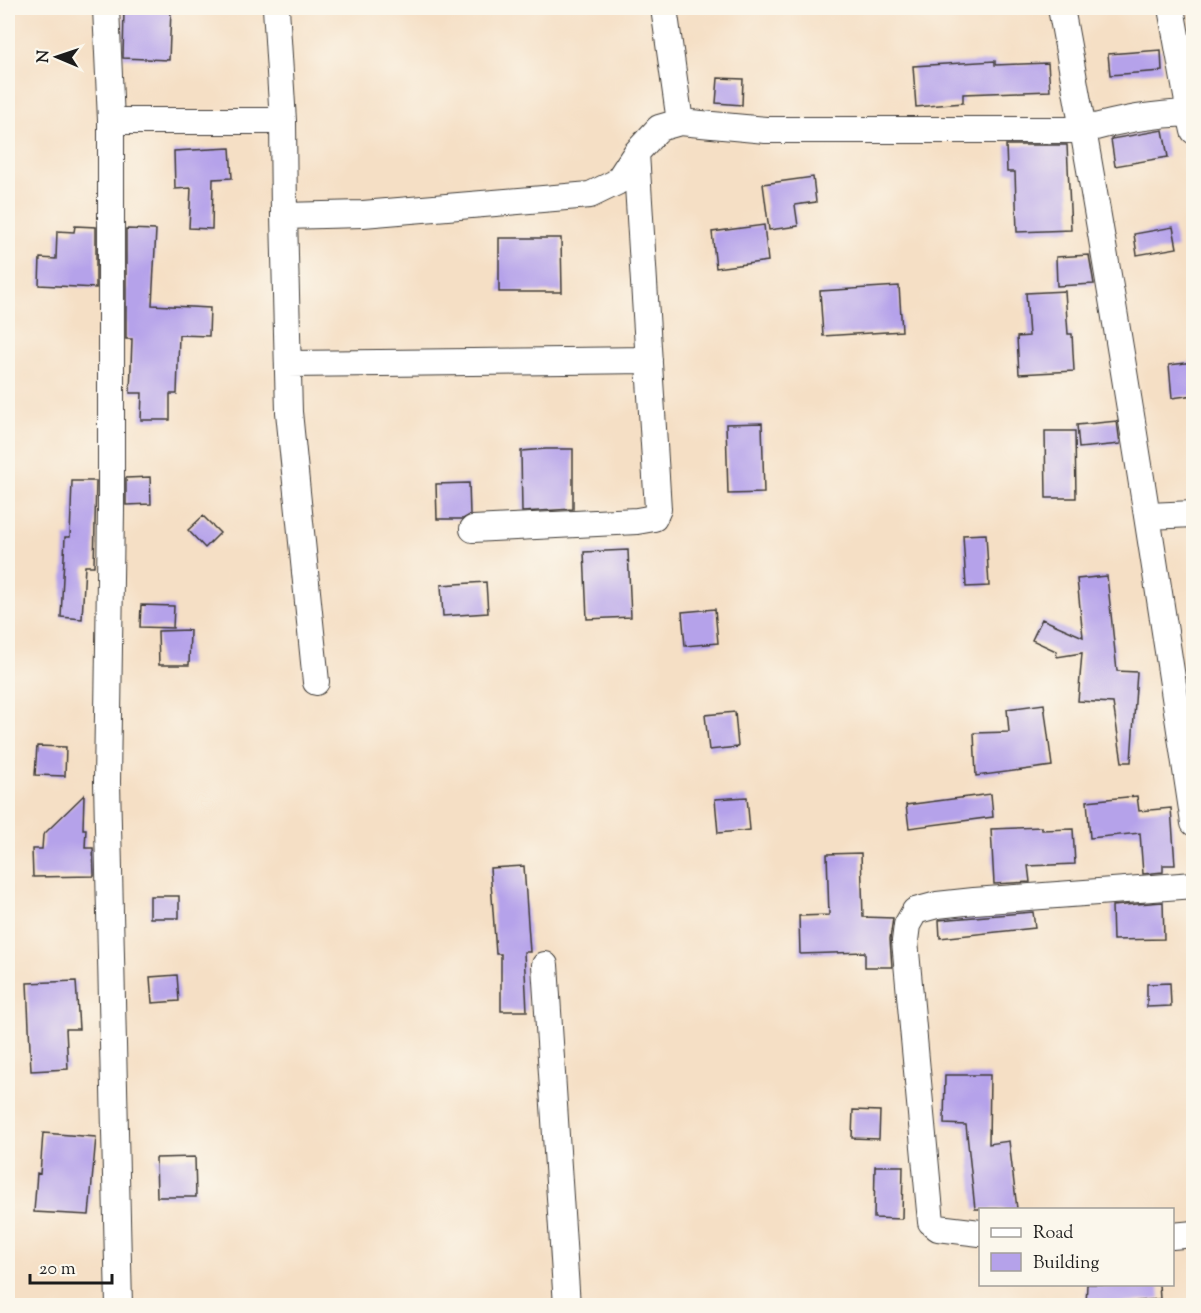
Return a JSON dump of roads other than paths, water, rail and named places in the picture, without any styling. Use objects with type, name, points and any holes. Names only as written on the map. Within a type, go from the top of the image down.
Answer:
[{"type":"street","points":[[106,8],[111,121],[111,498],[107,782],[119,1305]]},
{"type":"street","points":[[276,8],[283,121],[289,412],[316,682]]},
{"type":"street","points":[[664,8],[680,122]]},
{"type":"street","points":[[1061,8],[1084,130],[1148,516],[1194,823]]},
{"type":"street","points":[[284,216],[363,214],[590,195],[617,182],[636,153],[659,128],[680,122],[766,130],[1084,130],[1118,120],[1163,114],[1192,119],[1171,8]]},
{"type":"street","points":[[111,121],[283,121]]},
{"type":"street","points":[[473,530],[637,521],[654,518],[658,509],[636,153]]},
{"type":"street","points":[[288,364],[649,360]]},
{"type":"street","points":[[1148,516],[1194,514]]},
{"type":"street","points":[[979,1233],[938,1228],[932,1222],[905,941],[907,925],[915,911],[937,905],[974,901],[1194,885]]},
{"type":"street","points":[[545,965],[567,1305]]},
{"type":"street","points":[[1174,1236],[1194,1234]]}]
